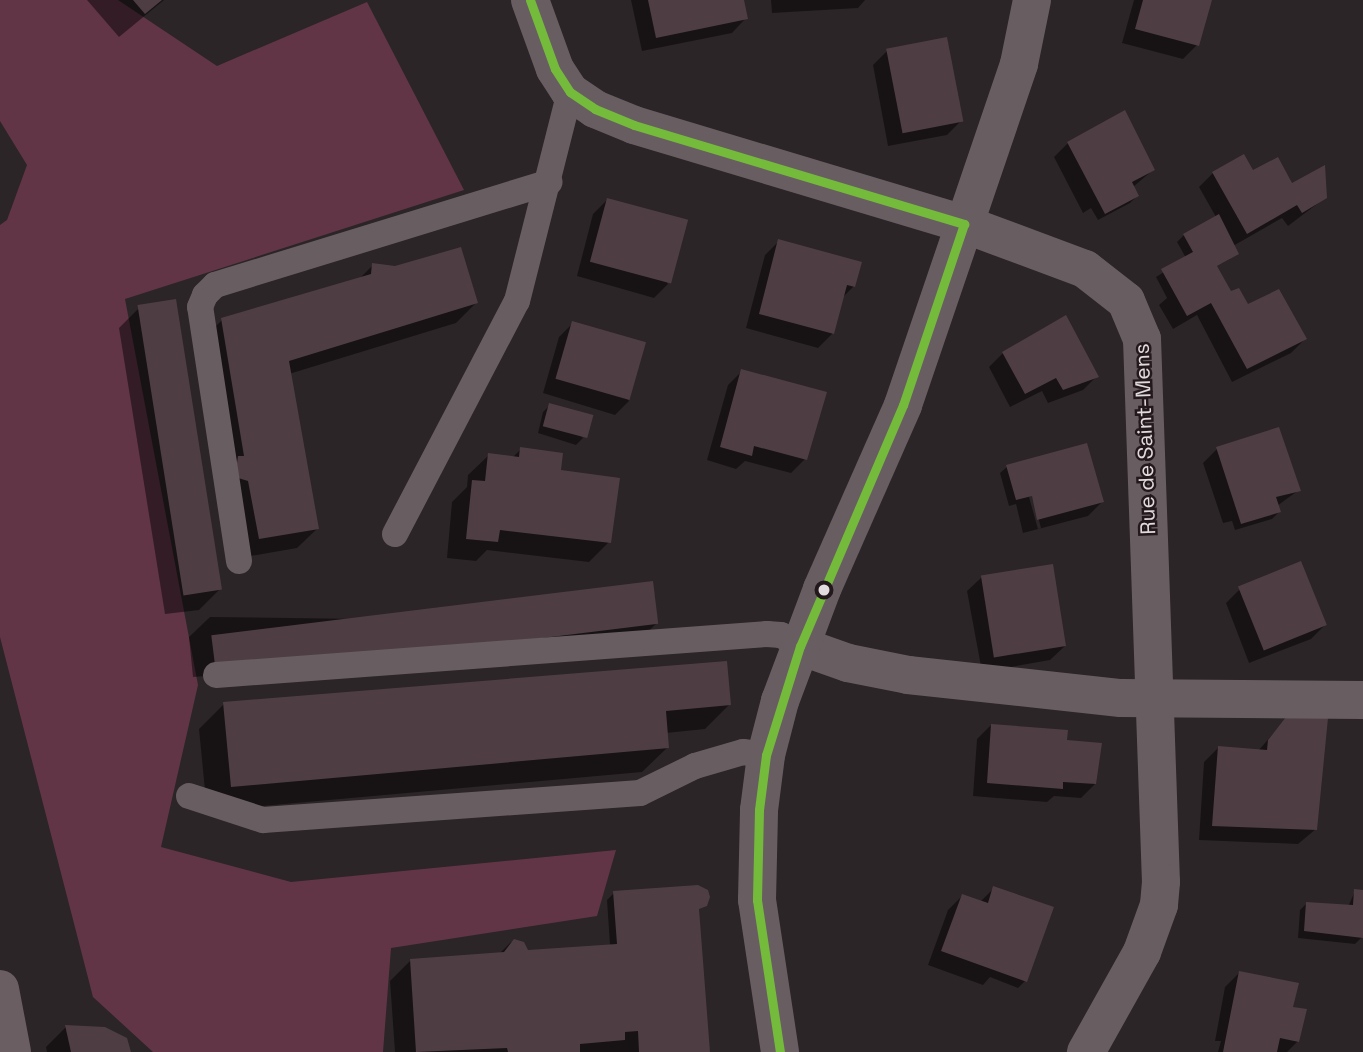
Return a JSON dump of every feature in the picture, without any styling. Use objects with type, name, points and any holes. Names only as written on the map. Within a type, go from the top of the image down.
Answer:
[{"type":"main road","points":[[0,989],[7,1036]]},
{"type":"street","name":"Rue de Saint-Mens","points":[[530,0],[542,43],[570,92],[595,109],[634,125],[964,224],[1085,269],[1108,283],[1126,301],[1142,339],[1155,700],[1159,905],[1142,953],[1086,1052]]},
{"type":"street","points":[[780,1052],[757,900],[759,810],[766,755],[800,646],[903,405],[1019,64],[1032,0]]},
{"type":"street","points":[[800,646],[848,663],[908,675],[1155,700],[1363,700]]},
{"type":"lane","points":[[395,534],[517,301],[570,92]]},
{"type":"lane","points":[[239,561],[200,307],[205,295],[215,285],[549,182]]},
{"type":"lane","points":[[216,675],[767,634],[781,635],[800,646]]},
{"type":"lane","points":[[188,796],[263,820],[640,793],[695,766],[743,752],[766,755]]},
{"type":"shaded area","points":[[0,0],[118,0],[217,66],[367,2],[464,190],[125,299],[198,685],[161,847],[291,882],[616,850],[597,916],[391,948],[383,1052],[153,1052],[93,997],[0,637],[0,225],[7,220],[27,165],[0,121]]},
{"type":"building","points":[[133,0],[162,0],[145,14]]},
{"type":"building","points":[[648,0],[744,0],[748,19],[656,38]]},
{"type":"building","points":[[1143,0],[1212,0],[1199,46],[1135,29]]},
{"type":"building","points":[[947,37],[963,121],[903,133],[886,49]]},
{"type":"building","points":[[1125,110],[1155,170],[1132,182],[1139,196],[1105,214],[1067,142]]},
{"type":"building","points":[[1244,154],[1253,170],[1278,157],[1292,183],[1325,165],[1327,198],[1302,213],[1297,205],[1247,234],[1212,172]]},
{"type":"building","points":[[607,198],[688,220],[671,283],[590,262]]},
{"type":"building","points":[[1219,214],[1239,254],[1217,266],[1231,291],[1239,288],[1248,304],[1279,289],[1307,339],[1247,369],[1211,303],[1187,316],[1161,269],[1193,252],[1183,234]]},
{"type":"building","points":[[778,239],[862,262],[855,287],[847,285],[834,334],[759,314]]},
{"type":"building","points":[[461,247],[478,303],[289,361],[319,529],[259,539],[248,481],[235,477],[238,456],[244,456],[221,318],[371,274],[372,263],[395,266]]},
{"type":"building","points":[[176,299],[222,589],[183,595],[137,305]]},
{"type":"building","points":[[1066,315],[1099,377],[1063,390],[1056,378],[1025,394],[1002,352]]},
{"type":"building","points":[[572,321],[646,342],[629,400],[555,379]]},
{"type":"building","points":[[741,369],[827,392],[807,460],[754,446],[752,456],[720,447]]},
{"type":"building","points":[[549,403],[593,415],[587,438],[543,426]]},
{"type":"building","points":[[1279,427],[1301,491],[1276,497],[1281,512],[1241,524],[1216,447]]},
{"type":"building","points":[[1087,443],[1104,502],[1037,520],[1032,496],[1016,500],[1006,465]]},
{"type":"building","points":[[520,447],[563,453],[561,470],[620,478],[611,543],[500,530],[498,542],[466,539],[472,480],[485,481],[488,453],[519,457]]},
{"type":"building","points":[[1301,561],[1327,625],[1264,650],[1238,586]]},
{"type":"building","points":[[1053,564],[1066,646],[994,657],[981,575]]},
{"type":"building","points":[[653,581],[658,624],[217,678],[211,635]]},
{"type":"building","points":[[727,661],[731,705],[666,711],[669,748],[231,787],[223,702]]},
{"type":"building","points":[[1286,717],[1328,718],[1317,830],[1212,826],[1218,746],[1267,750],[1268,740]]},
{"type":"building","points":[[991,724],[1068,730],[1067,740],[1102,743],[1096,784],[1063,782],[1063,789],[987,783]]},
{"type":"building","points":[[698,885],[708,890],[710,897],[707,906],[699,909],[710,1052],[639,1052],[638,1031],[625,1032],[625,1040],[580,1044],[580,1052],[508,1052],[507,1048],[416,1052],[410,959],[504,952],[514,939],[524,942],[528,950],[617,944],[613,891]]},
{"type":"building","points":[[993,886],[1054,907],[1027,982],[941,951],[962,894],[988,903]]},
{"type":"building","points":[[1354,889],[1363,890],[1363,938],[1304,931],[1306,902],[1353,905]]},
{"type":"building","points":[[1239,971],[1299,983],[1293,1007],[1307,1009],[1299,1042],[1280,1038],[1277,1052],[1223,1052]]},
{"type":"building","points":[[65,1025],[105,1027],[127,1038],[131,1052],[71,1052]]},
{"type":"transit line","points":[[530,0],[555,69],[570,92],[595,109],[634,125],[964,224],[903,405],[800,646],[766,755],[759,810],[757,900],[780,1052]]}]
